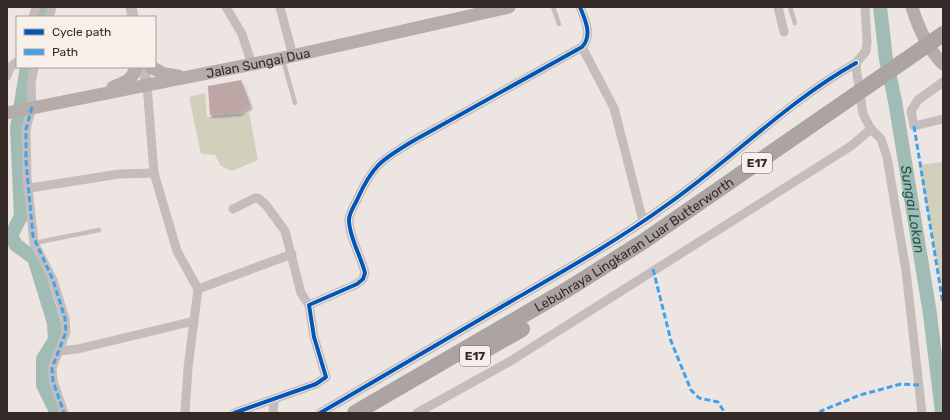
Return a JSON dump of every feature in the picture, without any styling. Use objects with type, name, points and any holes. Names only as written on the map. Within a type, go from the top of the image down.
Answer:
[{"type":"highway","name":"Lebuhraya Lingkaran Luar Butterworth","points":[[355,413],[571,294],[644,241],[943,34]]},
{"type":"highway","name":"Lebuhraya Lingkaran Luar Butterworth","points":[[376,413],[722,200],[943,47]]},
{"type":"main road","name":"Jalan Sungai Dua","points":[[7,113],[252,65],[509,7]]},
{"type":"main road","points":[[912,7],[917,23],[931,48],[943,64]]},
{"type":"main road","points":[[97,95],[126,82],[134,75],[136,68]]},
{"type":"main road","points":[[152,68],[164,74],[188,77]]},
{"type":"street","points":[[226,7],[242,34],[252,65]]},
{"type":"street","points":[[280,7],[288,57]]},
{"type":"street","points":[[309,305],[357,284],[363,279],[365,273],[350,229],[349,218],[360,192],[374,168],[389,156],[413,141],[582,47],[586,42],[588,33],[580,7]]},
{"type":"street","points":[[778,7],[784,32]]},
{"type":"street","points":[[320,413],[559,273],[668,204],[781,114],[837,74],[856,63],[866,51],[867,42],[865,7]]},
{"type":"street","points":[[582,47],[614,108],[643,221]]},
{"type":"street","points":[[7,76],[10,67],[16,63]]},
{"type":"street","points":[[856,63],[863,114],[871,129],[881,139],[887,157],[906,271],[922,413]]},
{"type":"street","points":[[34,68],[31,83],[30,108],[26,129],[26,161],[30,188],[34,243],[53,280],[65,318],[66,332],[52,368],[53,381],[64,413]]},
{"type":"street","points":[[143,68],[147,85],[154,173],[177,251],[198,289],[185,400],[185,413]]},
{"type":"street","points":[[943,82],[918,100],[911,111],[914,126],[943,119]]},
{"type":"street","points":[[417,413],[509,362],[851,146],[871,129]]},
{"type":"street","points":[[30,188],[119,174],[154,173]]},
{"type":"street","points":[[233,209],[256,198],[261,200],[285,231],[301,292],[309,305],[314,337],[326,377],[316,384],[234,413]]},
{"type":"street","points":[[198,289],[292,254]]},
{"type":"street","points":[[59,351],[78,349],[194,321]]},
{"type":"street","points":[[273,413],[274,400]]},
{"type":"lane","points":[[553,7],[559,24]]},
{"type":"lane","points":[[790,7],[795,23]]},
{"type":"lane","points":[[288,57],[295,103]]},
{"type":"lane","points":[[34,243],[99,230]]},
{"type":"shaded area","points":[[205,93],[207,117],[249,113],[258,160],[232,171],[221,166],[215,155],[201,154],[189,97]]},
{"type":"shaded area","points":[[943,162],[943,295],[919,165]]},
{"type":"building","points":[[241,80],[251,106],[239,113],[210,115],[208,86]]},
{"type":"waterway","points":[[40,16],[44,7]]},
{"type":"waterway","name":"Sungai Lokan","points":[[880,7],[886,59],[895,101],[930,314],[942,413]]},
{"type":"waterway","points":[[27,68],[17,128],[21,216],[11,236],[16,245],[34,258],[54,323],[55,340],[43,359],[43,385],[57,413]]},
{"type":"marked path","points":[[32,107],[26,129],[26,161],[33,236],[53,280],[65,318],[66,332],[52,368],[53,381],[64,413]]},
{"type":"marked path","points":[[914,126],[943,304]]},
{"type":"marked path","points":[[653,269],[671,341],[691,390],[699,398],[718,402],[725,413]]},
{"type":"marked path","points":[[820,413],[821,411],[860,395],[901,384],[919,385]]},
{"type":"cycle path","points":[[234,413],[316,384],[326,377],[314,337],[309,305],[357,284],[363,279],[365,273],[353,240],[349,217],[362,188],[373,171],[385,159],[413,141],[582,47],[587,38],[588,32],[580,7]]},
{"type":"cycle path","points":[[320,413],[612,242],[692,187],[807,95],[856,63]]}]
